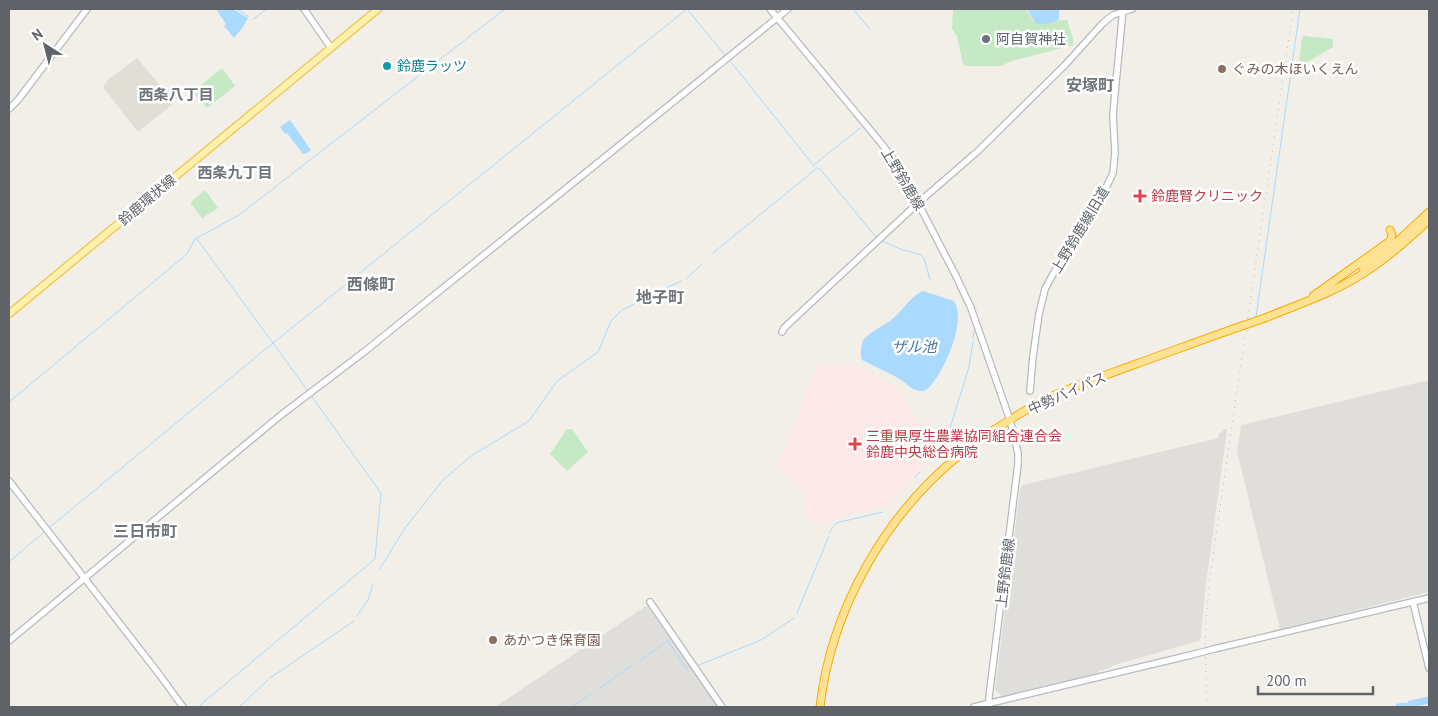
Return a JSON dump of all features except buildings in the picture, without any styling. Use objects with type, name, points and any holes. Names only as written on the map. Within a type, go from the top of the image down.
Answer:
[{"type":"highway","name":"中勢バイパス","points":[[1290,308],[1337,285],[1360,270],[1388,250],[1429,212]]},
{"type":"highway","name":"中勢バイパス","points":[[820,707],[828,665],[840,623],[869,562],[914,499],[960,454],[1010,420],[1046,399],[1073,387],[1239,328],[1338,287],[1389,256],[1429,220]]},
{"type":"highway","points":[[1369,269],[1404,249],[1429,226]]},
{"type":"highway","points":[[1309,299],[1390,241],[1392,236],[1390,230]]},
{"type":"main road","name":"鈴鹿環状線","points":[[9,314],[378,9]]},
{"type":"street","points":[[9,109],[18,100],[87,9]]},
{"type":"street","points":[[304,9],[331,48]]},
{"type":"street","name":"上野鈴鹿線","points":[[770,9],[894,160],[971,308],[1010,420],[1018,454],[1018,464],[989,706]]},
{"type":"street","points":[[9,641],[274,420],[364,352],[788,9]]},
{"type":"street","points":[[782,332],[784,328],[918,203],[990,139],[1065,65],[1103,24],[1113,15],[1123,10],[1132,9]]},
{"type":"street","name":"上野鈴鹿線旧道","points":[[1030,391],[1039,314],[1045,289],[1113,174],[1115,154],[1113,114],[1123,10]]},
{"type":"street","points":[[9,481],[159,674],[182,707]]},
{"type":"street","points":[[974,707],[989,706],[1214,649],[1429,598]]},
{"type":"street","points":[[650,602],[722,707]]},
{"type":"street","points":[[1413,602],[1429,668]]},
{"type":"shaded area","points":[[137,58],[173,101],[173,104],[139,131],[137,131],[103,87],[108,80]]},
{"type":"shaded area","name":"三重県厚生農業協同組合連合会 鈴鹿中央総合病院","points":[[822,363],[849,365],[863,369],[900,390],[910,408],[926,450],[922,469],[889,505],[836,518],[828,526],[816,524],[808,520],[801,488],[778,465],[813,374],[817,366]]},
{"type":"shaded area","points":[[1429,380],[1429,592],[1280,629],[1237,451],[1241,426]]},
{"type":"shaded area","points":[[1225,429],[1227,430],[1199,641],[1114,665],[1098,671],[1098,674],[1002,696],[995,690],[1020,488],[1023,485],[1218,438],[1218,435]]},
{"type":"shaded area","points":[[646,606],[651,606],[718,707],[495,707]]},
{"type":"green space","points":[[953,9],[1026,9],[1034,22],[1067,20],[1073,38],[1073,45],[1000,66],[966,66],[963,64],[957,36],[952,29]]},
{"type":"green space","points":[[1302,37],[1333,39],[1333,47],[1304,64],[1299,64]]},
{"type":"green space","points":[[222,68],[235,86],[207,108],[194,91]]},
{"type":"green space","points":[[205,190],[218,208],[202,218],[191,202]]},
{"type":"green space","points":[[567,429],[572,429],[588,452],[567,471],[550,454]]},
{"type":"water","points":[[220,9],[233,9],[248,18],[234,38],[224,26],[226,24],[217,11]]},
{"type":"water","points":[[1027,9],[1059,9],[1059,19],[1051,23],[1036,24]]},
{"type":"water","points":[[290,120],[311,150],[307,153],[303,154],[280,127]]},
{"type":"water","name":"ザル池","points":[[923,291],[954,301],[958,320],[953,344],[943,367],[925,391],[918,391],[912,389],[898,378],[862,360],[861,353],[862,343],[865,338],[891,320],[914,297]]},
{"type":"waterway","points":[[237,9],[248,16]]},
{"type":"waterway","points":[[253,19],[267,9]]},
{"type":"waterway","points":[[9,402],[187,254],[195,239],[239,215],[505,9]]},
{"type":"waterway","points":[[49,528],[273,343],[687,9]]},
{"type":"waterway","points":[[688,9],[724,54]]},
{"type":"waterway","points":[[853,9],[869,28]]},
{"type":"waterway","points":[[1256,317],[1300,9]]},
{"type":"waterway","points":[[731,62],[814,166]]},
{"type":"waterway","points":[[814,165],[860,128]]},
{"type":"waterway","points":[[817,168],[820,169],[876,237]]},
{"type":"waterway","points":[[713,253],[816,169]]},
{"type":"waterway","points":[[197,239],[308,391]]},
{"type":"waterway","points":[[883,241],[900,249],[921,255],[924,258],[930,280]]},
{"type":"waterway","points":[[686,279],[702,264]]},
{"type":"waterway","points":[[380,570],[405,528],[443,480],[471,456],[529,421],[557,381],[598,352],[611,321],[622,310],[681,281]]},
{"type":"waterway","points":[[973,339],[974,331]]},
{"type":"waterway","points":[[946,441],[969,367],[973,342]]},
{"type":"waterway","points":[[198,707],[375,559],[381,493],[310,394]]},
{"type":"waterway","points":[[933,457],[935,437],[943,440]]},
{"type":"waterway","points":[[915,477],[920,472]]},
{"type":"waterway","points":[[829,533],[836,523],[883,512]]},
{"type":"waterway","points":[[9,562],[44,532]]},
{"type":"waterway","points":[[797,613],[829,536]]},
{"type":"waterway","points":[[357,616],[368,600],[373,584]]},
{"type":"waterway","points":[[699,665],[761,640],[794,618]]},
{"type":"waterway","points":[[270,678],[354,621]]},
{"type":"waterway","points":[[639,661],[668,641],[686,668],[690,667]]},
{"type":"waterway","points":[[598,689],[633,665]]},
{"type":"waterway","points":[[239,707],[268,680]]},
{"type":"waterway","points":[[571,707],[591,694]]},
{"type":"waterway","points":[[1411,704],[1429,700]]},
{"type":"waterway","points":[[1399,707],[1405,706]]},
{"type":"railway","points":[[1207,707],[1205,642],[1209,583],[1293,9]]},
{"type":"place","name":"阿自賀神社","points":[[986,39]]},
{"type":"place","name":"鈴鹿ラッツ","points":[[387,66]]},
{"type":"place","name":"ぐみの木ほいくえん","points":[[1222,69]]},
{"type":"place","name":"鈴鹿腎クリニック","points":[[1140,196]]},
{"type":"place","name":"三重県厚生農業協同組合連合会 鈴鹿中央総合病院","points":[[855,444]]},
{"type":"place","name":"あかつき保育園","points":[[493,640]]},
{"type":"district","name":"安塚町","points":[[1090,85]]},
{"type":"district","name":"西条八丁目","points":[[176,95]]},
{"type":"district","name":"西条九丁目","points":[[235,173]]},
{"type":"district","name":"西條町","points":[[371,284]]},
{"type":"district","name":"地子町","points":[[660,297]]},
{"type":"district","name":"三日市町","points":[[145,531]]}]
